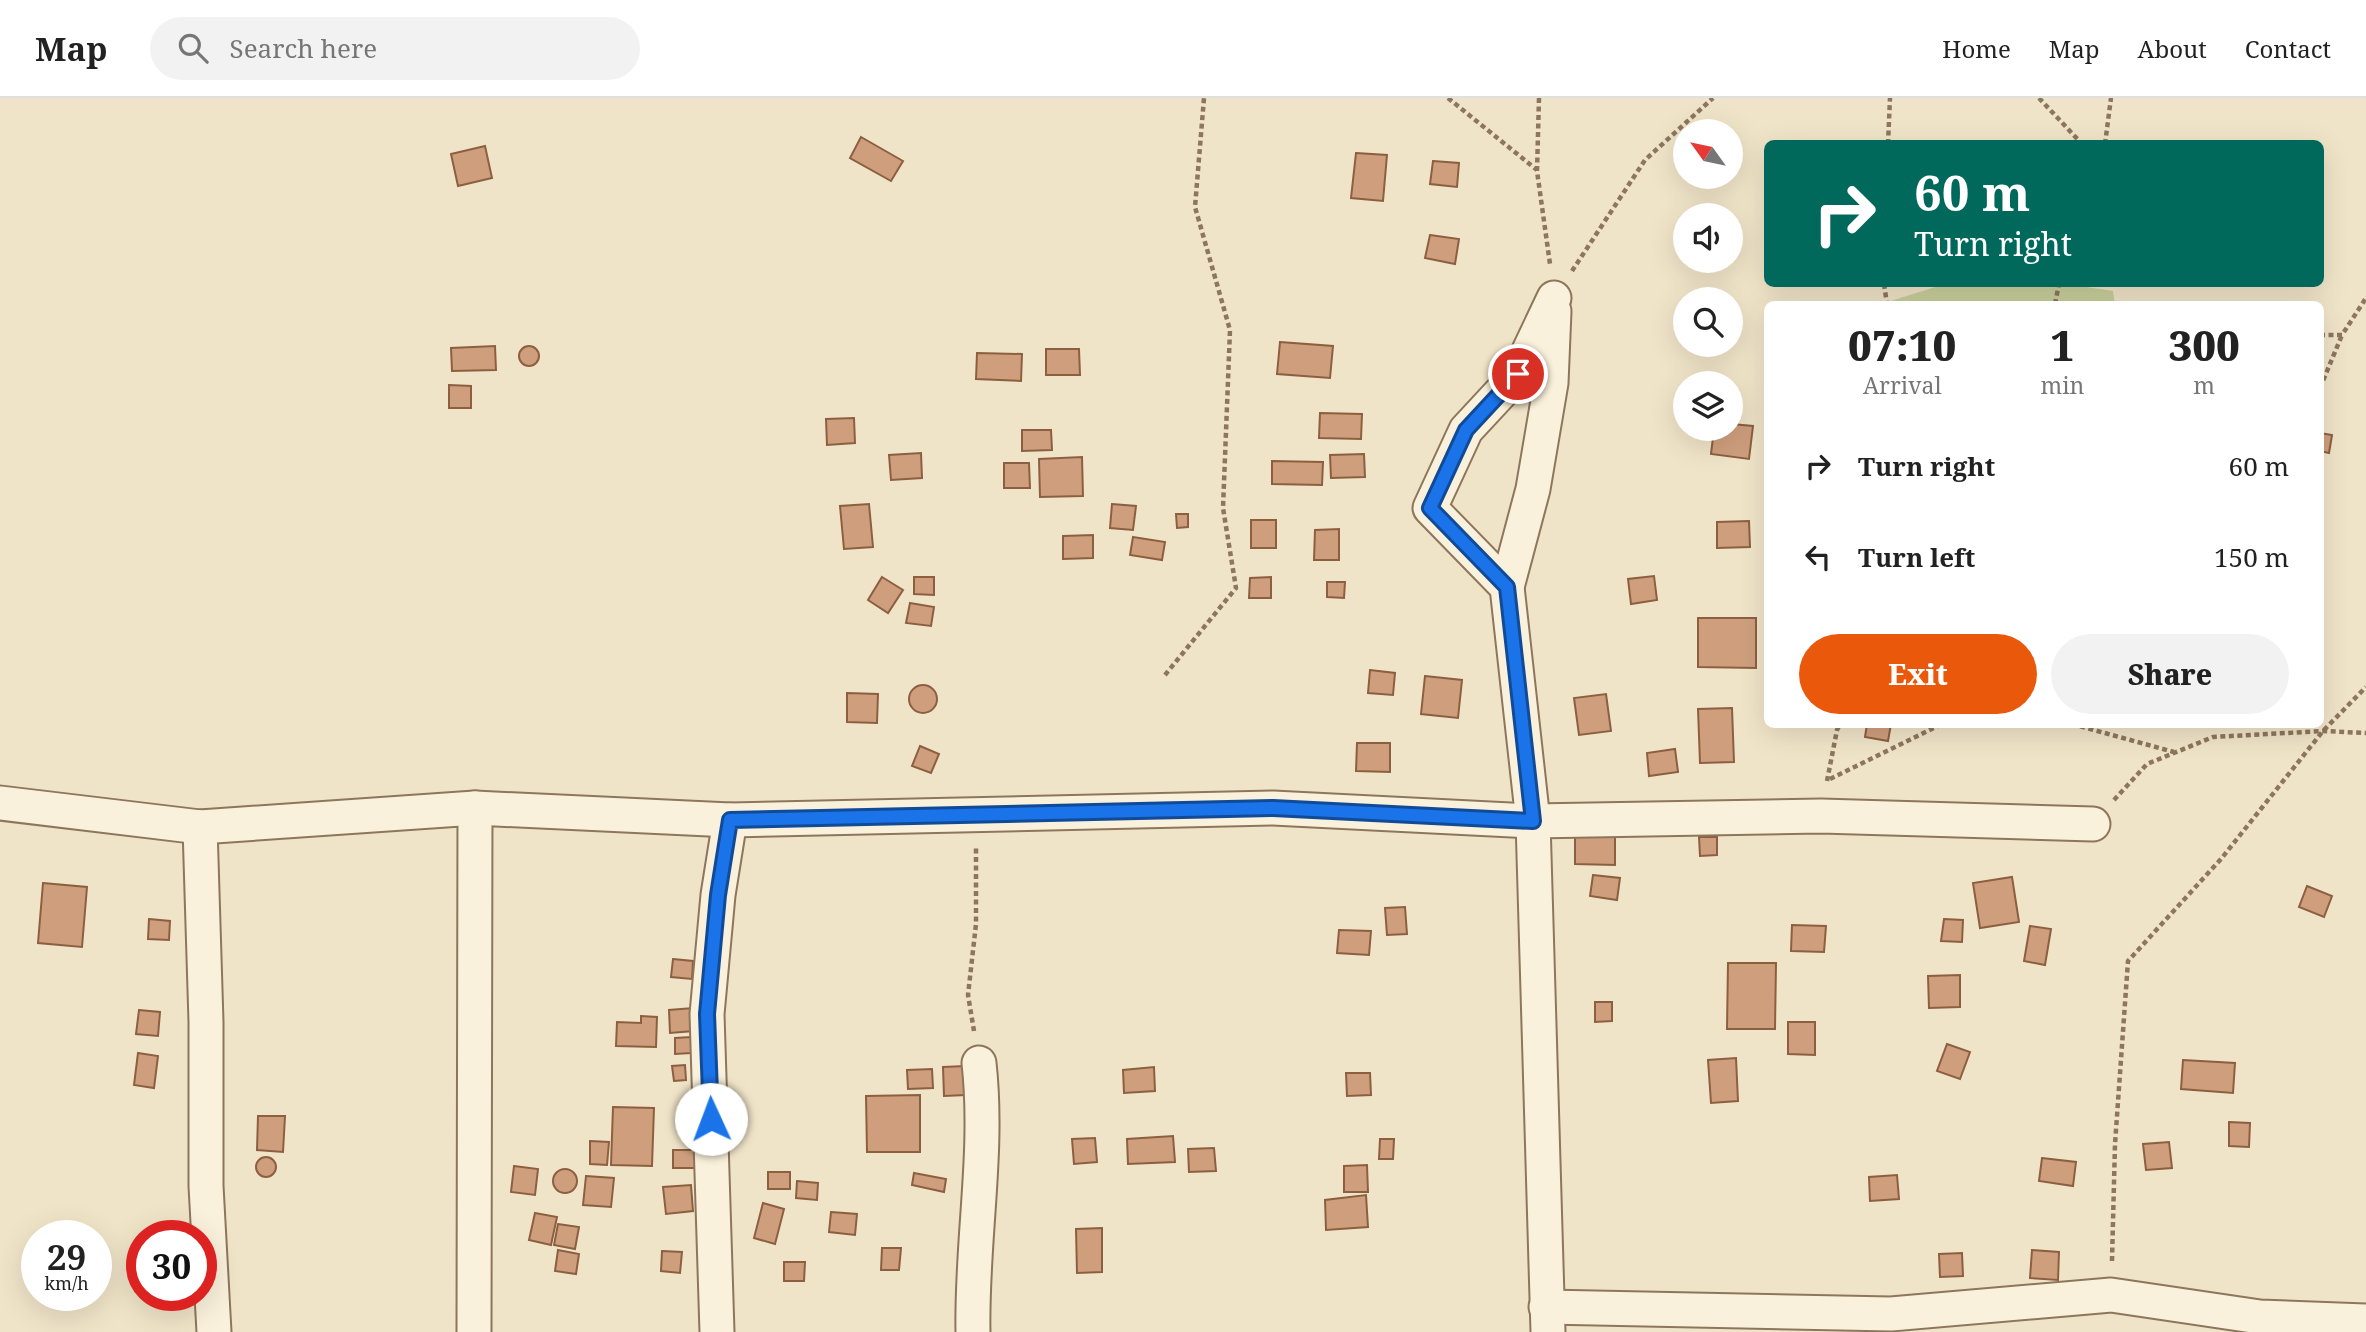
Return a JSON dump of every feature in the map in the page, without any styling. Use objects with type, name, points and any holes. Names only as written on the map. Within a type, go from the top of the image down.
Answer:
[{"type":"street","points":[[1507,587],[1430,508],[1466,430],[1518,374],[1554,298]]},
{"type":"street","points":[[1554,298],[1551,383],[1533,489],[1507,587],[1533,821],[1547,1320],[1891,1314],[2111,1295],[2260,1317],[2366,1321]]},
{"type":"street","points":[[0,803],[200,827],[475,808],[730,820],[1273,808],[1533,821],[1821,816],[2093,824]]},
{"type":"street","points":[[474,1332],[475,808]]},
{"type":"street","points":[[717,1332],[707,1014],[718,895],[730,820]]},
{"type":"street","points":[[200,827],[206,1022],[206,1186],[215,1332]]},
{"type":"street","points":[[973,1332],[972,1294],[983,1098],[979,1063]]},
{"type":"path","points":[[1165,675],[1237,588],[1223,508],[1230,330],[1195,207],[1204,98]]},
{"type":"path","points":[[1448,98],[1537,171]]},
{"type":"path","points":[[1539,98],[1537,171],[1554,298]]},
{"type":"path","points":[[1554,298],[1645,160],[1713,98]]},
{"type":"path","points":[[1888,140],[1890,98]]},
{"type":"path","points":[[2039,98],[2078,140]]},
{"type":"path","points":[[2106,140],[2111,98]]},
{"type":"path","points":[[2324,378],[2342,335],[2366,298]]},
{"type":"path","points":[[2324,335],[2342,335]]},
{"type":"path","points":[[2111,1295],[2115,1144],[2128,961],[2221,859],[2323,731],[2366,687]]},
{"type":"path","points":[[1821,816],[1838,728]]},
{"type":"path","points":[[1828,780],[1934,728]]},
{"type":"path","points":[[2087,728],[2175,752]]},
{"type":"path","points":[[2093,824],[2147,764],[2213,737],[2323,731],[2366,733]]},
{"type":"path","points":[[975,816],[976,924],[968,995],[979,1063]]},
{"type":"green space","points":[[1935,287],[2086,287],[2113,291],[2115,301],[1891,301]]},
{"type":"building","points":[[861,137],[903,161],[891,181],[850,158]]},
{"type":"building","points":[[485,146],[492,178],[458,186],[451,154]]},
{"type":"building","points":[[1356,153],[1387,155],[1383,201],[1351,198]]},
{"type":"building","points":[[1433,161],[1459,163],[1457,187],[1430,184]]},
{"type":"building","points":[[1430,235],[1459,239],[1455,264],[1425,258]]},
{"type":"building","points":[[1280,342],[1333,346],[1330,378],[1277,374]]},
{"type":"building","points":[[495,346],[496,370],[452,371],[451,348]]},
{"type":"building","points":[[525,346],[533,346],[539,356],[533,366],[525,366],[519,360],[519,352]]},
{"type":"building","points":[[1046,349],[1079,349],[1080,375],[1046,375]]},
{"type":"building","points":[[977,353],[1022,354],[1021,381],[976,379]]},
{"type":"building","points":[[449,385],[471,386],[471,408],[449,408]]},
{"type":"building","points":[[1320,413],[1362,414],[1361,439],[1319,438]]},
{"type":"building","points":[[854,418],[855,443],[827,445],[826,419]]},
{"type":"building","points":[[1743,425],[1753,426],[1749,459],[1711,454],[1713,441],[1743,441]]},
{"type":"building","points":[[1022,430],[1051,430],[1052,450],[1022,451]]},
{"type":"building","points":[[2324,434],[2332,435],[2329,453],[2324,452]]},
{"type":"building","points":[[921,453],[922,478],[891,480],[889,455]]},
{"type":"building","points":[[1364,454],[1365,477],[1331,478],[1330,455]]},
{"type":"building","points":[[1082,457],[1083,496],[1040,497],[1039,459]]},
{"type":"building","points":[[1272,461],[1323,462],[1322,485],[1272,484]]},
{"type":"building","points":[[1004,463],[1029,463],[1030,488],[1004,488]]},
{"type":"building","points":[[869,504],[873,547],[844,549],[840,506]]},
{"type":"building","points":[[1112,504],[1136,506],[1133,530],[1110,528]]},
{"type":"building","points":[[1176,514],[1188,514],[1188,527],[1177,528]]},
{"type":"building","points":[[1251,520],[1276,520],[1276,548],[1251,548]]},
{"type":"building","points":[[1749,521],[1750,547],[1717,548],[1717,522]]},
{"type":"building","points":[[1339,529],[1339,560],[1314,560],[1315,530]]},
{"type":"building","points":[[1093,535],[1093,558],[1063,559],[1063,536]]},
{"type":"building","points":[[1133,537],[1165,542],[1162,560],[1130,555]]},
{"type":"building","points":[[1654,576],[1657,600],[1631,604],[1628,579]]},
{"type":"building","points":[[882,577],[903,590],[888,613],[868,600]]},
{"type":"building","points":[[914,577],[934,577],[934,595],[914,594]]},
{"type":"building","points":[[1271,577],[1271,598],[1249,598],[1250,578]]},
{"type":"building","points":[[1327,582],[1345,582],[1344,598],[1327,597]]},
{"type":"building","points":[[910,603],[934,607],[931,626],[906,623]]},
{"type":"building","points":[[1698,618],[1756,618],[1756,668],[1698,667]]},
{"type":"building","points":[[1370,670],[1395,673],[1393,695],[1368,693]]},
{"type":"building","points":[[1425,676],[1462,680],[1458,718],[1421,714]]},
{"type":"building","points":[[923,685],[933,689],[937,699],[933,709],[923,713],[913,709],[909,699],[913,689]]},
{"type":"building","points":[[847,693],[878,694],[877,723],[847,722]]},
{"type":"building","points":[[1606,694],[1611,731],[1579,735],[1574,698]]},
{"type":"building","points":[[1732,708],[1734,762],[1700,763],[1698,709]]},
{"type":"building","points":[[1866,728],[1890,728],[1888,741],[1865,737]]},
{"type":"building","points":[[1357,743],[1390,743],[1390,772],[1356,771]]},
{"type":"building","points":[[920,746],[939,754],[931,773],[912,766]]},
{"type":"building","points":[[1675,749],[1678,772],[1649,776],[1647,753]]},
{"type":"building","points":[[1575,837],[1615,837],[1615,865],[1575,864]]},
{"type":"building","points":[[1699,837],[1717,837],[1717,855],[1700,856]]},
{"type":"building","points":[[1593,875],[1620,878],[1617,900],[1590,896]]},
{"type":"building","points":[[2012,877],[2019,922],[1980,928],[1973,883]]},
{"type":"building","points":[[43,883],[87,887],[82,947],[38,943]]},
{"type":"building","points":[[2307,886],[2332,896],[2324,917],[2299,907]]},
{"type":"building","points":[[1405,907],[1407,934],[1387,935],[1385,908]]},
{"type":"building","points":[[149,919],[170,921],[169,940],[148,939]]},
{"type":"building","points":[[1944,919],[1963,920],[1962,942],[1941,941]]},
{"type":"building","points":[[1792,925],[1826,926],[1824,952],[1791,951]]},
{"type":"building","points":[[2030,926],[2051,929],[2045,965],[2024,961]]},
{"type":"building","points":[[1339,930],[1371,931],[1369,955],[1337,953]]},
{"type":"building","points":[[673,959],[693,961],[692,979],[671,977]]},
{"type":"building","points":[[1728,963],[1776,963],[1775,1029],[1727,1029]]},
{"type":"building","points":[[1960,975],[1960,1007],[1929,1008],[1928,976]]},
{"type":"building","points":[[1595,1002],[1612,1002],[1612,1021],[1595,1022]]},
{"type":"building","points":[[693,1008],[694,1031],[670,1033],[669,1010]]},
{"type":"building","points":[[139,1010],[160,1012],[158,1036],[136,1034]]},
{"type":"building","points":[[641,1016],[657,1017],[656,1047],[616,1046],[617,1022],[641,1023]]},
{"type":"building","points":[[1788,1022],[1815,1022],[1815,1055],[1788,1054]]},
{"type":"building","points":[[691,1037],[691,1053],[675,1054],[675,1038]]},
{"type":"building","points":[[1947,1044],[1970,1052],[1960,1079],[1937,1071]]},
{"type":"building","points":[[138,1053],[158,1056],[154,1088],[134,1085]]},
{"type":"building","points":[[1736,1058],[1738,1101],[1711,1103],[1708,1060]]},
{"type":"building","points":[[2183,1060],[2235,1063],[2233,1093],[2181,1089]]},
{"type":"building","points":[[685,1065],[686,1080],[674,1081],[672,1066]]},
{"type":"building","points":[[965,1066],[966,1095],[944,1096],[943,1067]]},
{"type":"building","points":[[1154,1067],[1155,1091],[1124,1093],[1123,1070]]},
{"type":"building","points":[[932,1069],[933,1088],[908,1089],[907,1070]]},
{"type":"building","points":[[1346,1073],[1370,1073],[1371,1095],[1347,1096]]},
{"type":"building","points":[[920,1095],[920,1152],[867,1152],[866,1096]]},
{"type":"building","points":[[613,1107],[654,1108],[652,1166],[611,1165]]},
{"type":"building","points":[[258,1116],[285,1116],[283,1152],[257,1150]]},
{"type":"building","points":[[2229,1122],[2250,1123],[2249,1147],[2229,1146]]},
{"type":"building","points":[[1173,1136],[1175,1162],[1128,1164],[1127,1139]]},
{"type":"building","points":[[1095,1138],[1097,1162],[1074,1164],[1072,1139]]},
{"type":"building","points":[[1380,1139],[1394,1139],[1393,1159],[1379,1159]]},
{"type":"building","points":[[590,1141],[609,1142],[607,1165],[590,1164]]},
{"type":"building","points":[[2169,1142],[2172,1168],[2146,1170],[2143,1144]]},
{"type":"building","points":[[1214,1148],[1216,1171],[1189,1172],[1188,1149]]},
{"type":"building","points":[[673,1150],[698,1150],[698,1168],[673,1168]]},
{"type":"building","points":[[262,1157],[270,1157],[276,1167],[270,1177],[262,1177],[256,1171],[256,1163]]},
{"type":"building","points":[[2042,1158],[2076,1162],[2073,1186],[2039,1181]]},
{"type":"building","points":[[1367,1165],[1368,1192],[1344,1192],[1344,1166]]},
{"type":"building","points":[[514,1166],[538,1169],[535,1195],[511,1192]]},
{"type":"building","points":[[565,1169],[573,1173],[577,1181],[573,1189],[565,1193],[557,1189],[553,1181],[557,1173]]},
{"type":"building","points":[[768,1172],[790,1172],[790,1189],[768,1189]]},
{"type":"building","points":[[914,1173],[946,1179],[944,1192],[912,1185]]},
{"type":"building","points":[[1897,1175],[1899,1199],[1870,1201],[1869,1177]]},
{"type":"building","points":[[586,1176],[614,1178],[611,1207],[583,1205]]},
{"type":"building","points":[[797,1181],[818,1183],[817,1200],[796,1198]]},
{"type":"building","points":[[691,1185],[693,1211],[666,1214],[663,1187]]},
{"type":"building","points":[[1366,1195],[1368,1227],[1326,1230],[1325,1200]]},
{"type":"building","points":[[763,1203],[784,1209],[775,1244],[754,1238]]},
{"type":"building","points":[[831,1212],[857,1214],[855,1235],[829,1232]]},
{"type":"building","points":[[535,1213],[557,1217],[551,1245],[529,1240]]},
{"type":"building","points":[[558,1224],[579,1227],[575,1249],[554,1245]]},
{"type":"building","points":[[1102,1228],[1102,1272],[1077,1273],[1076,1229]]},
{"type":"building","points":[[882,1248],[901,1248],[899,1270],[881,1270]]},
{"type":"building","points":[[558,1250],[579,1254],[576,1274],[555,1271]]},
{"type":"building","points":[[2032,1250],[2059,1252],[2058,1280],[2030,1278]]},
{"type":"building","points":[[662,1251],[682,1252],[680,1273],[661,1271]]},
{"type":"building","points":[[1962,1253],[1963,1276],[1940,1277],[1939,1254]]},
{"type":"building","points":[[784,1262],[805,1262],[804,1281],[784,1281]]},
{"type":"route","points":[[711,1119],[707,1014],[718,895],[730,820],[1273,808],[1533,821],[1507,587],[1430,508],[1466,430],[1518,374]]}]
